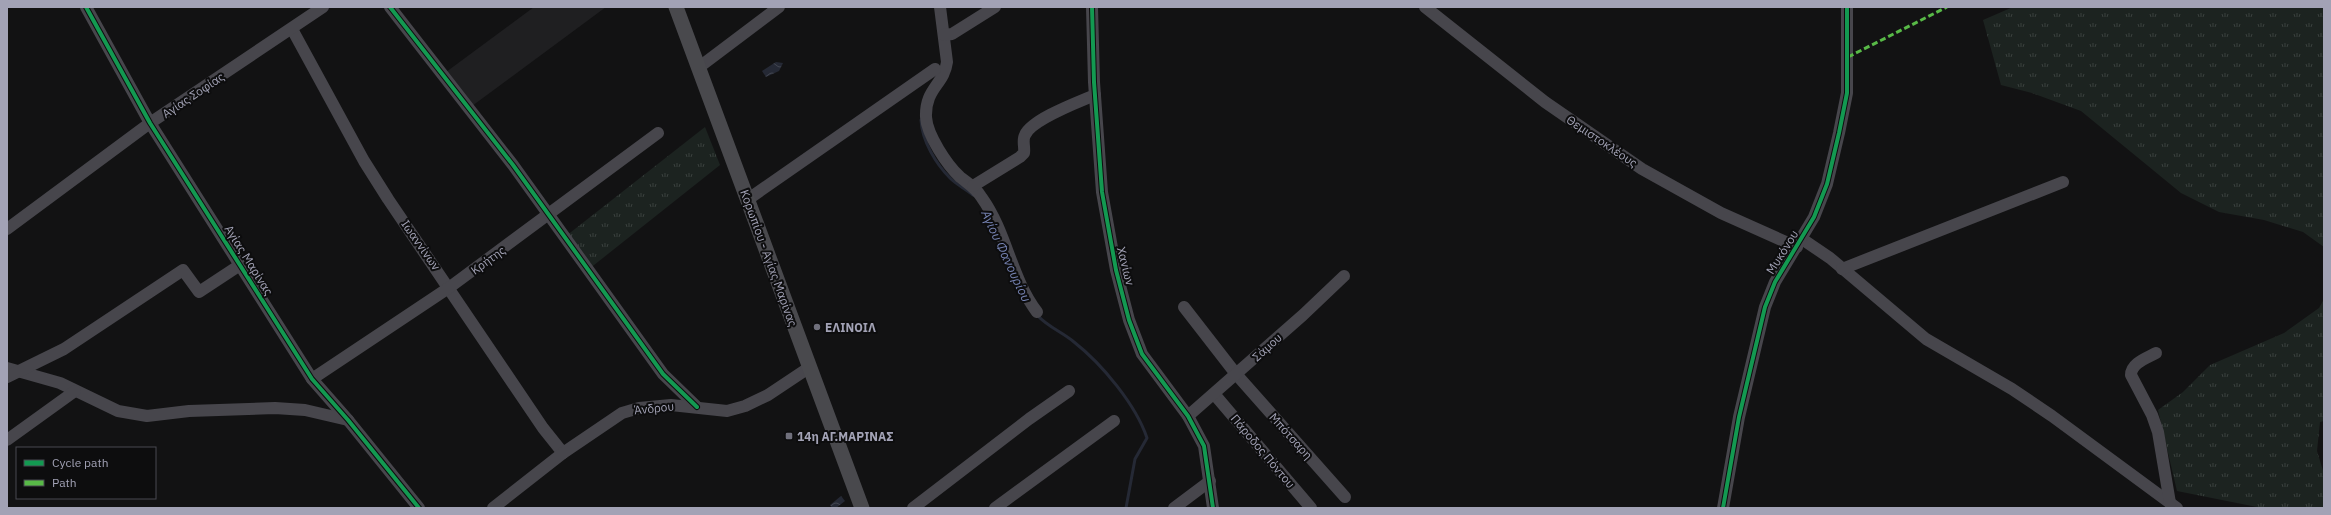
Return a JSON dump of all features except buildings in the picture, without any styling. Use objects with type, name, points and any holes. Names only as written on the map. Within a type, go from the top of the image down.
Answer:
[{"type":"main road","name":"Κορωπίου - Αγίας Μαρίνας","points":[[676,7],[862,508]]},
{"type":"street","name":"Αγίας Μαρίνας","points":[[86,7],[150,123],[312,379],[348,420],[419,508]]},
{"type":"street","name":"Αγίας Σοφίας","points":[[7,229],[150,123],[323,7]]},
{"type":"street","points":[[390,7],[513,165],[663,374],[697,407]]},
{"type":"street","points":[[698,68],[779,7]]},
{"type":"street","points":[[940,7],[944,36],[946,70],[929,94],[926,119],[931,135],[938,149],[960,176],[973,186],[983,199],[1004,241],[1017,279],[1027,298],[1037,312]]},
{"type":"street","points":[[944,36],[952,34],[995,7]]},
{"type":"street","name":"Χανίων","points":[[1092,7],[1095,95],[1102,192],[1110,242],[1129,320],[1142,354],[1188,416],[1204,446],[1213,508]]},
{"type":"street","name":"Μυκόνου","points":[[1723,508],[1739,417],[1765,307],[1775,282],[1800,243],[1814,217],[1827,184],[1844,113],[1848,64],[1847,7]]},
{"type":"street","name":"Θεμιστοκλέους","points":[[1428,8],[1545,102],[1642,168],[1721,213],[1800,243],[1842,269],[1926,340],[2012,389],[2052,416],[2174,505]]},
{"type":"street","name":"Ιωαννίνων","points":[[292,29],[364,161],[450,287],[543,428],[562,453]]},
{"type":"street","points":[[747,200],[935,69]]},
{"type":"street","points":[[973,186],[1024,153],[1023,140],[1030,128],[1041,121],[1095,95]]},
{"type":"street","name":"Κρήτης","points":[[312,379],[450,287],[550,215],[658,133]]},
{"type":"street","points":[[1842,269],[2063,182]]},
{"type":"street","points":[[7,377],[12,369],[64,349],[182,270],[200,292],[240,265]]},
{"type":"street","name":"Σάμου","points":[[1188,416],[1215,395],[1344,276]]},
{"type":"street","name":"Μπότσαρη","points":[[1184,307],[1236,374],[1346,497]]},
{"type":"street","points":[[2156,353],[2134,366],[2131,370],[2131,375],[2152,415],[2158,432],[2174,505]]},
{"type":"street","name":"Άνδρου","points":[[494,508],[562,453],[622,413],[639,408],[671,405],[727,411],[745,406],[768,395],[810,367]]},
{"type":"street","points":[[12,369],[60,383],[118,411],[147,416],[188,411],[275,408],[305,410],[348,420]]},
{"type":"street","points":[[7,440],[75,390]]},
{"type":"street","points":[[913,508],[1029,419],[1069,391]]},
{"type":"street","name":"Πάροδος Πόντου","points":[[1215,395],[1312,508]]},
{"type":"street","points":[[995,508],[1114,421]]},
{"type":"street","points":[[1174,508],[1210,481]]},
{"type":"shaded area","points":[[534,7],[606,7],[468,109],[442,75]]},
{"type":"green space","points":[[2013,7],[2324,7],[2324,247],[2303,232],[2264,220],[2219,212],[2181,193],[2081,111],[2032,93],[2001,85],[1983,20]]},
{"type":"green space","points":[[705,127],[720,165],[589,269],[566,236]]},
{"type":"green space","points":[[2324,299],[2324,421],[2320,422],[2317,451],[2324,474],[2324,508],[2262,508],[2177,491],[2158,410],[2183,392],[2210,365],[2284,333],[2319,308]]},
{"type":"water","points":[[776,62],[783,63],[779,71],[766,77],[762,71]]},
{"type":"water","points":[[841,496],[845,501],[836,508],[832,508],[830,505]]},
{"type":"waterway","name":"Αγίου Φανουρίου","points":[[921,120],[924,136],[935,159],[953,180],[973,195]]},
{"type":"waterway","name":"Αγίου Φανουρίου","points":[[1037,315],[1085,351],[1107,373],[1135,412],[1142,425],[1147,438],[1135,459],[1126,508]]},
{"type":"marked path","points":[[1848,57],[1947,7]]},
{"type":"cycle path","points":[[86,7],[150,123],[312,379],[348,420],[419,508]]},
{"type":"cycle path","points":[[390,7],[513,165],[663,374],[697,407]]},
{"type":"cycle path","points":[[1092,7],[1094,82],[1102,192],[1116,270],[1129,320],[1142,354],[1188,416],[1204,446],[1213,508]]},
{"type":"cycle path","points":[[1723,508],[1739,417],[1765,307],[1775,282],[1814,217],[1827,184],[1847,93],[1847,7]]},
{"type":"place","name":"ΕΛΙΝΟΙΛ","points":[[817,327]]},
{"type":"place","name":"14η ΑΓ.ΜΑΡΙΝΑΣ","points":[[789,436]]}]
